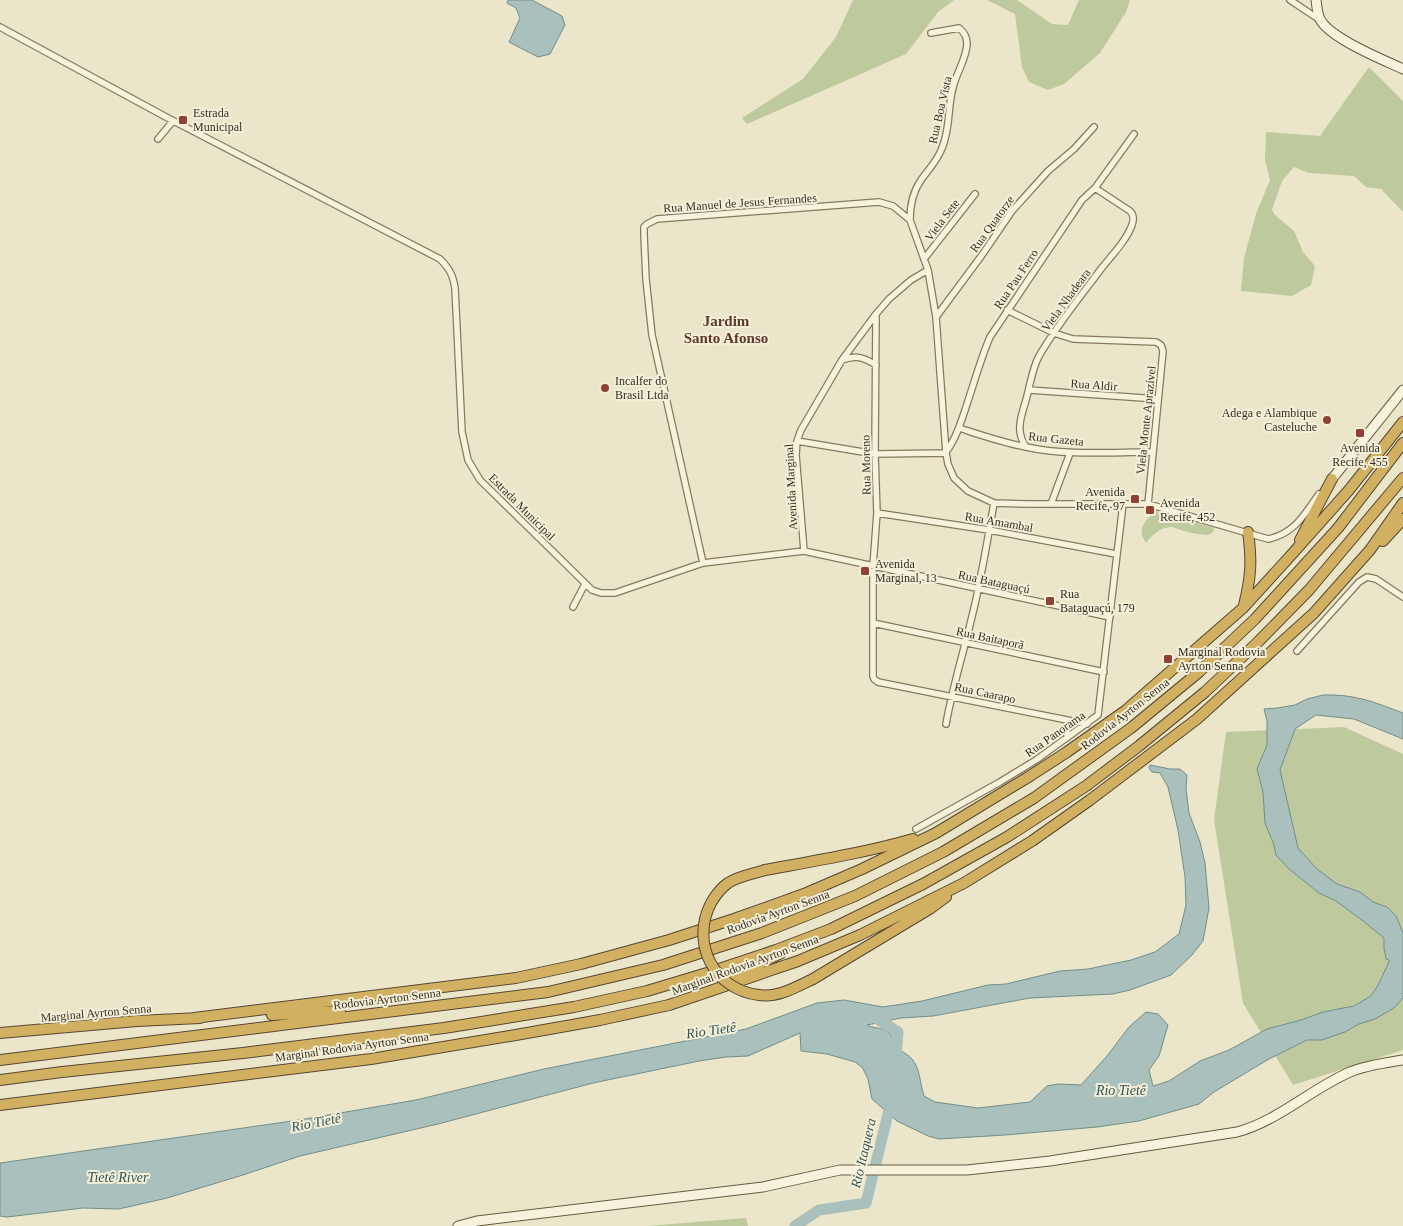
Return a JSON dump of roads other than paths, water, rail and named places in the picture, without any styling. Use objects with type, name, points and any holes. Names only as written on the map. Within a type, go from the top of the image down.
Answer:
[{"type":"highway","points":[[194,1018],[516,978],[581,964],[669,940],[795,897],[862,869],[936,833],[1067,752],[1125,710],[1244,608],[1349,490],[1403,422]]},
{"type":"highway","name":"Rodovia Ayrton Senna","points":[[0,1060],[548,992],[663,965],[762,933],[855,896],[948,849],[1034,798],[1131,728],[1199,672],[1255,619],[1338,528],[1403,443]]},
{"type":"highway","points":[[668,1005],[729,979],[923,884],[1008,837],[1086,786],[1205,692],[1259,642],[1309,590],[1403,478]]},
{"type":"highway","points":[[1294,553],[1332,479]]},
{"type":"highway","points":[[1370,550],[1403,503]]},
{"type":"highway","points":[[1370,550],[1384,540],[1403,519]]},
{"type":"highway","points":[[1244,608],[1251,565],[1248,532]]},
{"type":"highway","name":"Marginal Rodovia Ayrton Senna","points":[[0,1105],[371,1059],[546,1030],[668,1005],[798,961],[860,935],[964,883],[1032,841],[1083,806],[1197,719],[1314,612],[1370,550]]},
{"type":"highway","points":[[936,833],[870,850],[765,870],[728,883],[715,896],[706,913],[702,931],[705,950],[712,967],[725,981],[741,991],[759,996],[778,994],[796,988],[813,979],[931,908],[964,883]]},
{"type":"highway","points":[[0,1080],[435,1029],[574,1007],[647,991],[707,973],[776,950],[830,929]]},
{"type":"highway","points":[[194,1018],[418,1008]]},
{"type":"highway","name":"Marginal Ayrton Senna","points":[[0,1033],[194,1018]]},
{"type":"street","points":[[1290,0],[1320,20],[1326,28],[1352,44],[1403,69]]},
{"type":"street","points":[[1316,0],[1320,20]]},
{"type":"street","name":"Estrada Municipal","points":[[0,27],[173,121],[440,259],[448,266],[453,276],[455,288],[462,432],[468,460],[480,480],[592,590],[601,593],[615,593],[703,563],[804,551]]},
{"type":"street","name":"Rua Boa Vista","points":[[910,220],[910,208],[915,189],[942,149],[948,123],[950,101],[954,84],[964,59],[967,42],[965,33],[958,28],[930,34]]},
{"type":"street","points":[[158,139],[173,121]]},
{"type":"street","name":"Rua Quatorze","points":[[936,318],[1015,207],[1048,171],[1074,149],[1094,127]]},
{"type":"street","name":"Rua Pau Ferro","points":[[946,453],[953,443],[959,428],[983,353],[990,338],[1082,200],[1095,188],[1134,134]]},
{"type":"street","name":"Viela Nhadeara","points":[[1026,447],[1021,440],[1019,432],[1021,417],[1039,357],[1054,333],[1132,226],[1133,214],[1095,188]]},
{"type":"street","name":"Viela Sete","points":[[924,259],[974,194]]},
{"type":"street","name":"Rua Manuel de Jesus Fernandes","points":[[703,563],[652,335],[646,278],[644,227],[657,219],[879,202],[893,206],[910,220]]},
{"type":"street","points":[[910,220],[928,270],[936,318],[948,464],[954,478],[968,491],[994,503],[1148,504],[1268,539],[1280,537],[1298,524],[1403,390]]},
{"type":"street","points":[[876,314],[889,299],[911,280],[928,270]]},
{"type":"street","points":[[1007,310],[1054,333]]},
{"type":"street","name":"Avenida Marginal","points":[[804,551],[796,455],[797,440],[842,360],[876,314]]},
{"type":"street","name":"Rua Moreno","points":[[876,314],[875,454],[877,513],[873,566],[873,676],[874,680],[878,682]]},
{"type":"street","name":"Viela Monte Aprazível","points":[[1054,333],[1073,339],[1156,342],[1161,345],[1163,351],[1148,504]]},
{"type":"street","points":[[842,360],[859,357],[876,365]]},
{"type":"street","name":"Rua Aldir","points":[[1029,390],[1158,399]]},
{"type":"street","name":"Rua Gazeta","points":[[959,428],[1026,447],[1070,452],[1153,452]]},
{"type":"street","points":[[797,440],[875,454],[946,453]]},
{"type":"street","points":[[1051,504],[1070,452]]},
{"type":"street","points":[[946,724],[951,696],[979,589],[994,503]]},
{"type":"street","name":"Rua Panorama","points":[[916,829],[1036,760],[1098,715],[1123,504]]},
{"type":"street","name":"Rua Amambal","points":[[877,513],[989,530],[1116,554]]},
{"type":"street","points":[[804,551],[873,566]]},
{"type":"street","name":"Rua Bataguaçú","points":[[873,566],[1110,617]]},
{"type":"street","points":[[1297,651],[1359,582],[1367,577],[1376,579],[1403,597]]},
{"type":"street","points":[[573,607],[585,584]]},
{"type":"street","name":"Rua Baitaporã","points":[[873,623],[1104,672]]},
{"type":"street","name":"Rua Caarapo","points":[[878,682],[1087,724]]},
{"type":"street","points":[[1067,720],[1067,738]]},
{"type":"street","points":[[458,1226],[477,1221],[763,1187],[840,1170],[976,1169],[1050,1161],[1236,1132],[1259,1124],[1349,1072],[1365,1066],[1403,1060]]},
{"type":"water","points":[[508,0],[532,0],[562,16],[565,25],[550,54],[538,57],[509,42],[520,18],[516,8],[507,3]]},
{"type":"water","name":"Tietê River","points":[[1323,695],[1355,697],[1403,713],[1403,739],[1354,719],[1316,715],[1295,729],[1280,770],[1298,848],[1317,869],[1337,884],[1360,892],[1373,902],[1387,907],[1396,916],[1403,933],[1403,998],[1394,1008],[1375,1019],[1322,1040],[1307,1040],[1269,1059],[1214,1092],[1199,1104],[1139,1121],[1097,1127],[939,1139],[928,1136],[897,1121],[872,1099],[868,1079],[862,1067],[855,1062],[827,1054],[801,1051],[800,1033],[748,1056],[699,1061],[593,1083],[438,1124],[300,1156],[167,1198],[119,1209],[83,1208],[7,1217],[0,1216],[0,1163],[299,1120],[416,1100],[544,1069],[746,1029],[817,1003],[844,1000],[883,1007],[922,1001],[988,985],[1006,984],[1060,971],[1088,969],[1131,960],[1155,952],[1179,934],[1186,905],[1185,877],[1178,830],[1168,787],[1160,773],[1152,772],[1149,768],[1150,765],[1180,769],[1187,775],[1186,789],[1189,813],[1200,842],[1205,863],[1209,908],[1203,941],[1192,955],[1171,975],[1113,994],[1030,998],[933,1016],[901,1018],[867,1025],[884,1029],[892,1036],[901,1050],[912,1059],[918,1071],[924,1096],[935,1102],[978,1108],[1030,1102],[1047,1086],[1058,1084],[1081,1085],[1107,1056],[1129,1027],[1146,1012],[1158,1014],[1168,1025],[1159,1056],[1149,1070],[1153,1086],[1169,1081],[1200,1061],[1229,1050],[1267,1029],[1323,1012],[1354,1006],[1371,996],[1389,962],[1386,959],[1384,938],[1336,901],[1319,893],[1289,869],[1276,855],[1265,823],[1263,792],[1257,769],[1267,745],[1267,721],[1264,709],[1295,705],[1307,699]]},
{"type":"waterway","name":"Rio Tietê","points":[[871,1015],[898,1032],[896,1057]]},
{"type":"waterway","name":"Rio Itaquera","points":[[795,1226],[819,1210],[866,1203],[892,1098]]},
{"type":"place","name":"Estrada Municipal","points":[[183,120]]},
{"type":"place","name":"Incalfer do Brasil Ltda","points":[[605,388]]},
{"type":"place","name":"Adega e Alambique Casteluche","points":[[1327,420]]},
{"type":"place","name":"Avenida Recife, 455","points":[[1360,433]]},
{"type":"place","name":"Avenida Recife, 97","points":[[1135,499]]},
{"type":"place","name":"Avenida Recife, 452","points":[[1150,510]]},
{"type":"place","name":"Avenida Marginal, 13","points":[[865,571]]},
{"type":"place","name":"Rua Bataguaçú, 179","points":[[1050,601]]},
{"type":"place","name":"Marginal Rodovia Ayrton Senna","points":[[1168,659]]},
{"type":"district","name":"Jardim Santo Afonso","points":[[726,330]]}]
